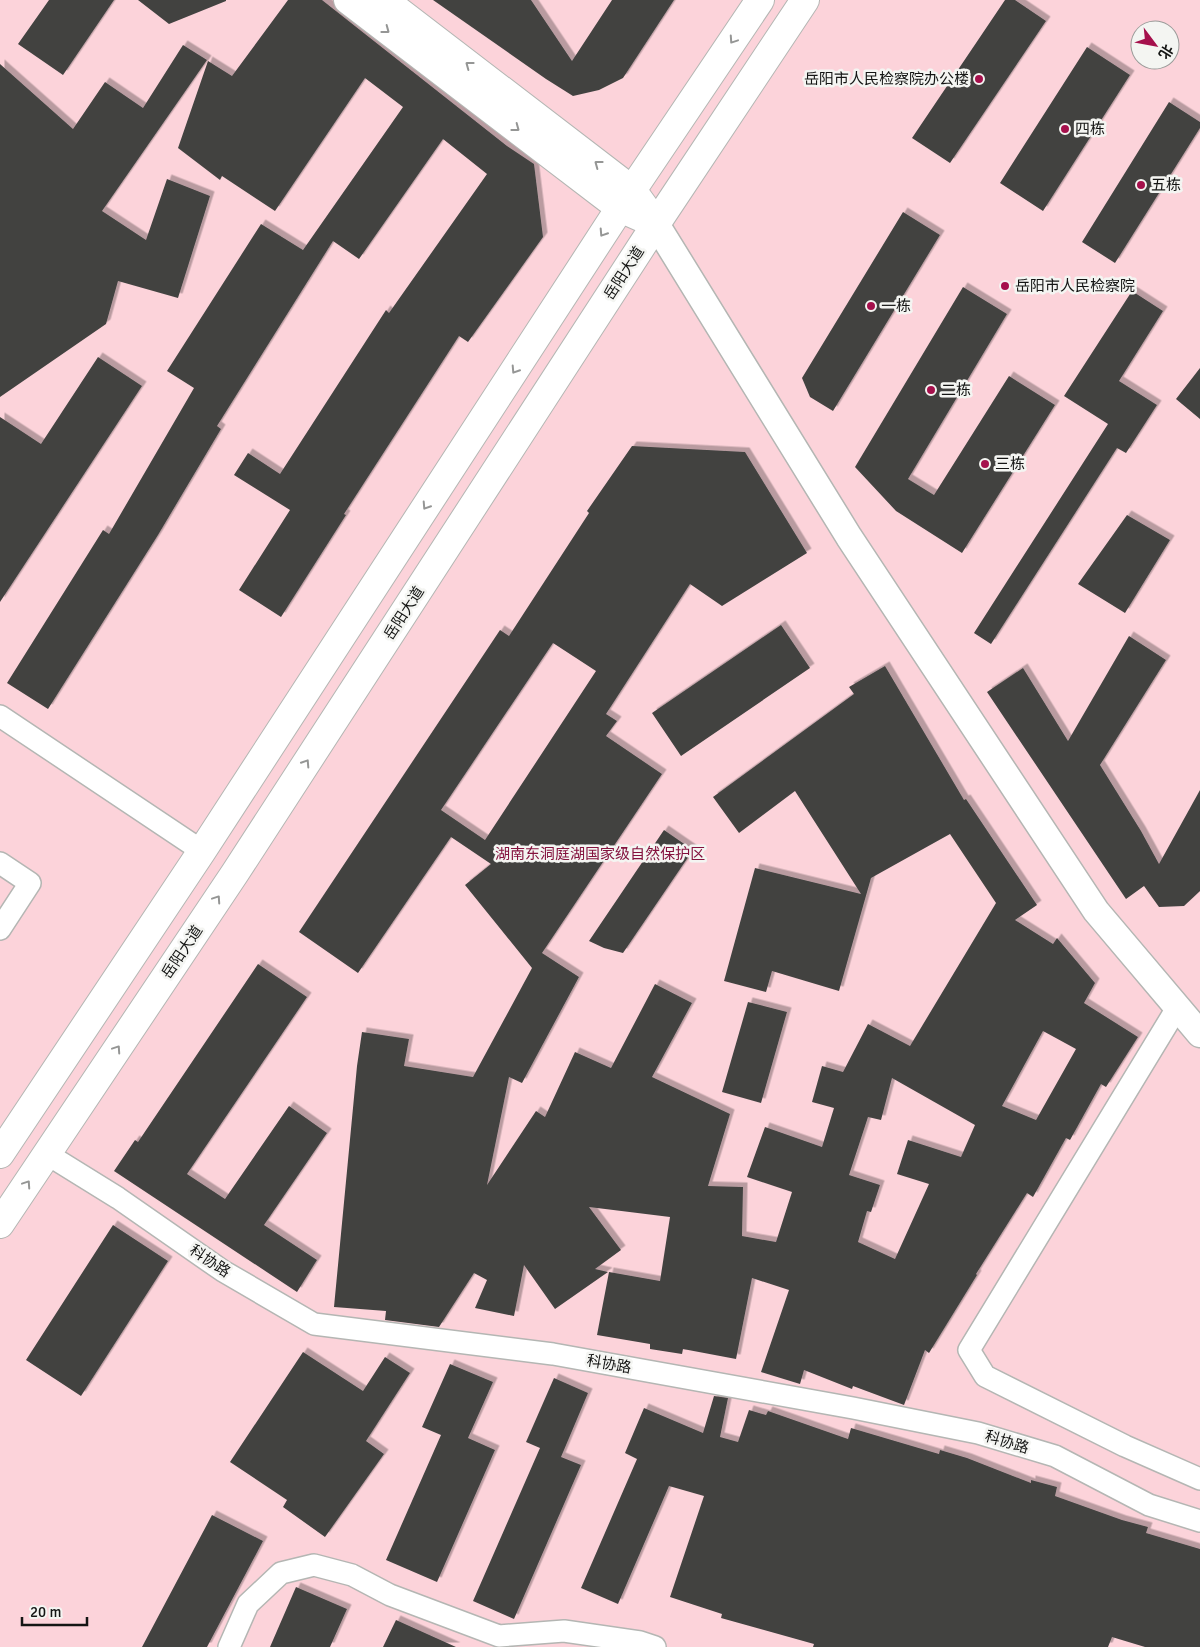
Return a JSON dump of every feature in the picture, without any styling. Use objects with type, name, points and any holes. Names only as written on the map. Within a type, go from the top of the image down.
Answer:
[{"type":"main road","points":[[348,0],[626,199]]},
{"type":"main road","points":[[384,0],[656,224]]},
{"type":"main road","points":[[0,1154],[202,851],[626,199],[760,0]]},
{"type":"main road","name":"岳阳大道","points":[[0,1224],[235,873],[656,224],[805,0]]},
{"type":"street","points":[[656,224],[849,537],[1096,911],[1200,1034]]},
{"type":"street","points":[[0,716],[202,851]]},
{"type":"street","points":[[0,863],[30,883],[0,929]]},
{"type":"street","points":[[1177,1008],[969,1350],[985,1376],[1125,1446],[1200,1479]]},
{"type":"street","name":"科协路","points":[[47,1154],[118,1198],[223,1271],[314,1324],[553,1354],[978,1433],[1055,1456],[1149,1506],[1200,1521]]},
{"type":"street","points":[[230,1647],[248,1604],[281,1573],[314,1565],[352,1575],[390,1595],[499,1636],[564,1631],[640,1642],[655,1647]]},
{"type":"green space","name":"湖南东洞庭湖国家级自然保护区","points":[[0,0],[1200,0],[1200,1647],[0,1647]]},
{"type":"building","points":[[49,0],[114,0],[63,75],[18,44]]},
{"type":"building","points":[[138,0],[226,0],[226,1],[169,24]]},
{"type":"building","points":[[288,0],[322,0],[507,146],[534,164],[543,237],[468,342],[459,336],[344,514],[346,515],[281,617],[239,590],[290,510],[234,475],[248,453],[280,474],[386,310],[389,313],[487,174],[443,139],[359,259],[333,241],[217,426],[221,429],[158,535],[48,709],[7,683],[103,530],[109,534],[194,388],[167,371],[261,224],[303,250],[403,107],[365,78],[275,211],[222,176],[220,180],[178,148],[208,61],[232,76]]},
{"type":"building","points":[[433,0],[531,0],[572,61],[612,0],[674,0],[623,78],[599,90],[573,96]]},
{"type":"building","name":"岳阳市人民检察院办公楼","points":[[1005,0],[1015,0],[1046,21],[950,163],[912,138]]},
{"type":"building","points":[[183,45],[207,60],[102,211],[146,240],[167,179],[210,196],[178,298],[118,281],[106,324],[0,397],[0,64],[73,129],[105,82],[143,108]]},
{"type":"building","name":"四栋","points":[[1087,47],[1130,75],[1043,211],[1000,183]]},
{"type":"building","name":"五栋","points":[[1169,102],[1200,122],[1200,128],[1115,263],[1082,242]]},
{"type":"building","name":"一栋","points":[[903,212],[940,235],[833,411],[810,397],[802,378]]},
{"type":"building","points":[[963,287],[1007,314],[908,479],[934,495],[1009,376],[1055,405],[962,553],[896,511],[855,467]]},
{"type":"building","points":[[1132,291],[1163,311],[1119,381],[1157,405],[1126,453],[1117,448],[991,644],[974,633],[1108,424],[1064,396]]},
{"type":"building","points":[[98,357],[142,386],[0,602],[0,417],[41,444]]},
{"type":"building","points":[[1200,368],[1200,419],[1176,399]]},
{"type":"building","points":[[632,446],[745,452],[807,553],[722,606],[690,584],[606,714],[617,721],[606,736],[662,774],[542,953],[579,977],[522,1083],[509,1077],[487,1185],[536,1111],[545,1117],[575,1052],[611,1068],[655,984],[692,1003],[652,1077],[730,1114],[708,1186],[743,1187],[742,1236],[776,1242],[792,1192],[747,1177],[765,1127],[822,1147],[834,1108],[812,1102],[822,1066],[843,1072],[868,1024],[910,1046],[996,903],[950,834],[871,878],[839,991],[772,971],[766,992],[724,981],[755,868],[861,894],[795,791],[739,833],[713,797],[854,694],[849,687],[885,666],[964,800],[966,799],[1037,905],[1015,920],[1053,944],[1057,938],[1095,983],[1084,1003],[1138,1037],[1106,1087],[1101,1084],[1070,1140],[1066,1138],[1033,1197],[1027,1193],[929,1353],[925,1350],[904,1405],[853,1386],[852,1389],[804,1370],[800,1384],[761,1372],[789,1290],[752,1278],[736,1359],[683,1349],[682,1354],[650,1349],[650,1344],[597,1335],[609,1272],[660,1281],[670,1217],[589,1207],[621,1250],[595,1269],[608,1272],[555,1309],[524,1265],[514,1316],[475,1308],[487,1280],[474,1273],[439,1327],[385,1320],[386,1311],[334,1307],[357,1066],[362,1032],[409,1039],[404,1066],[473,1077],[532,968],[465,885],[491,864],[451,837],[358,973],[299,932],[500,630],[509,636],[589,513],[587,511]],"holes":[[[553,643],[596,671],[485,840],[441,810]],[[1043,1031],[1076,1049],[1036,1120],[1002,1106]],[[892,1078],[975,1125],[961,1157],[908,1140],[897,1174],[929,1184],[895,1259],[858,1242],[867,1211],[871,1212],[880,1185],[849,1175],[868,1117],[881,1120]]]},
{"type":"building","points":[[1127,515],[1170,540],[1125,613],[1078,584]]},
{"type":"building","points":[[781,625],[810,668],[681,756],[652,713]]},
{"type":"building","points":[[1129,636],[1166,660],[1100,765],[1159,864],[1200,790],[1200,891],[1184,906],[1159,907],[1144,886],[1126,899],[987,692],[1023,668],[1068,741]]},
{"type":"building","points":[[664,830],[693,850],[623,953],[604,948],[589,941]]},
{"type":"building","points":[[258,964],[307,997],[187,1174],[225,1199],[289,1106],[327,1133],[264,1225],[317,1260],[297,1292],[114,1171],[135,1140],[138,1142]]},
{"type":"building","points":[[748,1002],[787,1012],[761,1103],[722,1092]]},
{"type":"building","points":[[113,1225],[168,1261],[81,1396],[26,1360]]},
{"type":"building","points":[[303,1352],[363,1391],[385,1357],[410,1373],[366,1441],[384,1454],[325,1537],[283,1507],[287,1500],[230,1462]]},
{"type":"building","points":[[450,1364],[493,1382],[468,1438],[495,1450],[437,1582],[386,1560],[441,1435],[422,1427]]},
{"type":"building","points":[[554,1378],[588,1393],[561,1457],[581,1465],[514,1619],[473,1601],[540,1448],[526,1442]]},
{"type":"building","points":[[714,1396],[728,1398],[720,1437],[738,1442],[749,1410],[766,1415],[768,1411],[848,1439],[851,1428],[939,1454],[940,1450],[967,1458],[1031,1483],[1031,1480],[1057,1487],[1055,1496],[1122,1520],[1148,1527],[1146,1533],[1200,1549],[1200,1647],[1145,1647],[1112,1637],[1108,1647],[813,1647],[814,1644],[721,1618],[722,1614],[670,1597],[704,1496],[669,1486],[618,1604],[581,1588],[637,1459],[625,1453],[644,1408],[703,1433]]},
{"type":"building","points":[[212,1515],[263,1541],[207,1647],[142,1647]]},
{"type":"building","points":[[296,1587],[347,1609],[330,1647],[270,1647]]},
{"type":"building","points":[[396,1620],[456,1647],[383,1647]]},
{"type":"place","name":"岳阳市人民检察院办公楼","points":[[979,79]]},
{"type":"place","name":"四栋","points":[[1065,129]]},
{"type":"place","name":"五栋","points":[[1141,185]]},
{"type":"place","name":"岳阳市人民检察院","points":[[1005,286]]},
{"type":"place","name":"一栋","points":[[871,306]]},
{"type":"place","name":"二栋","points":[[931,390]]},
{"type":"place","name":"三栋","points":[[985,464]]}]
